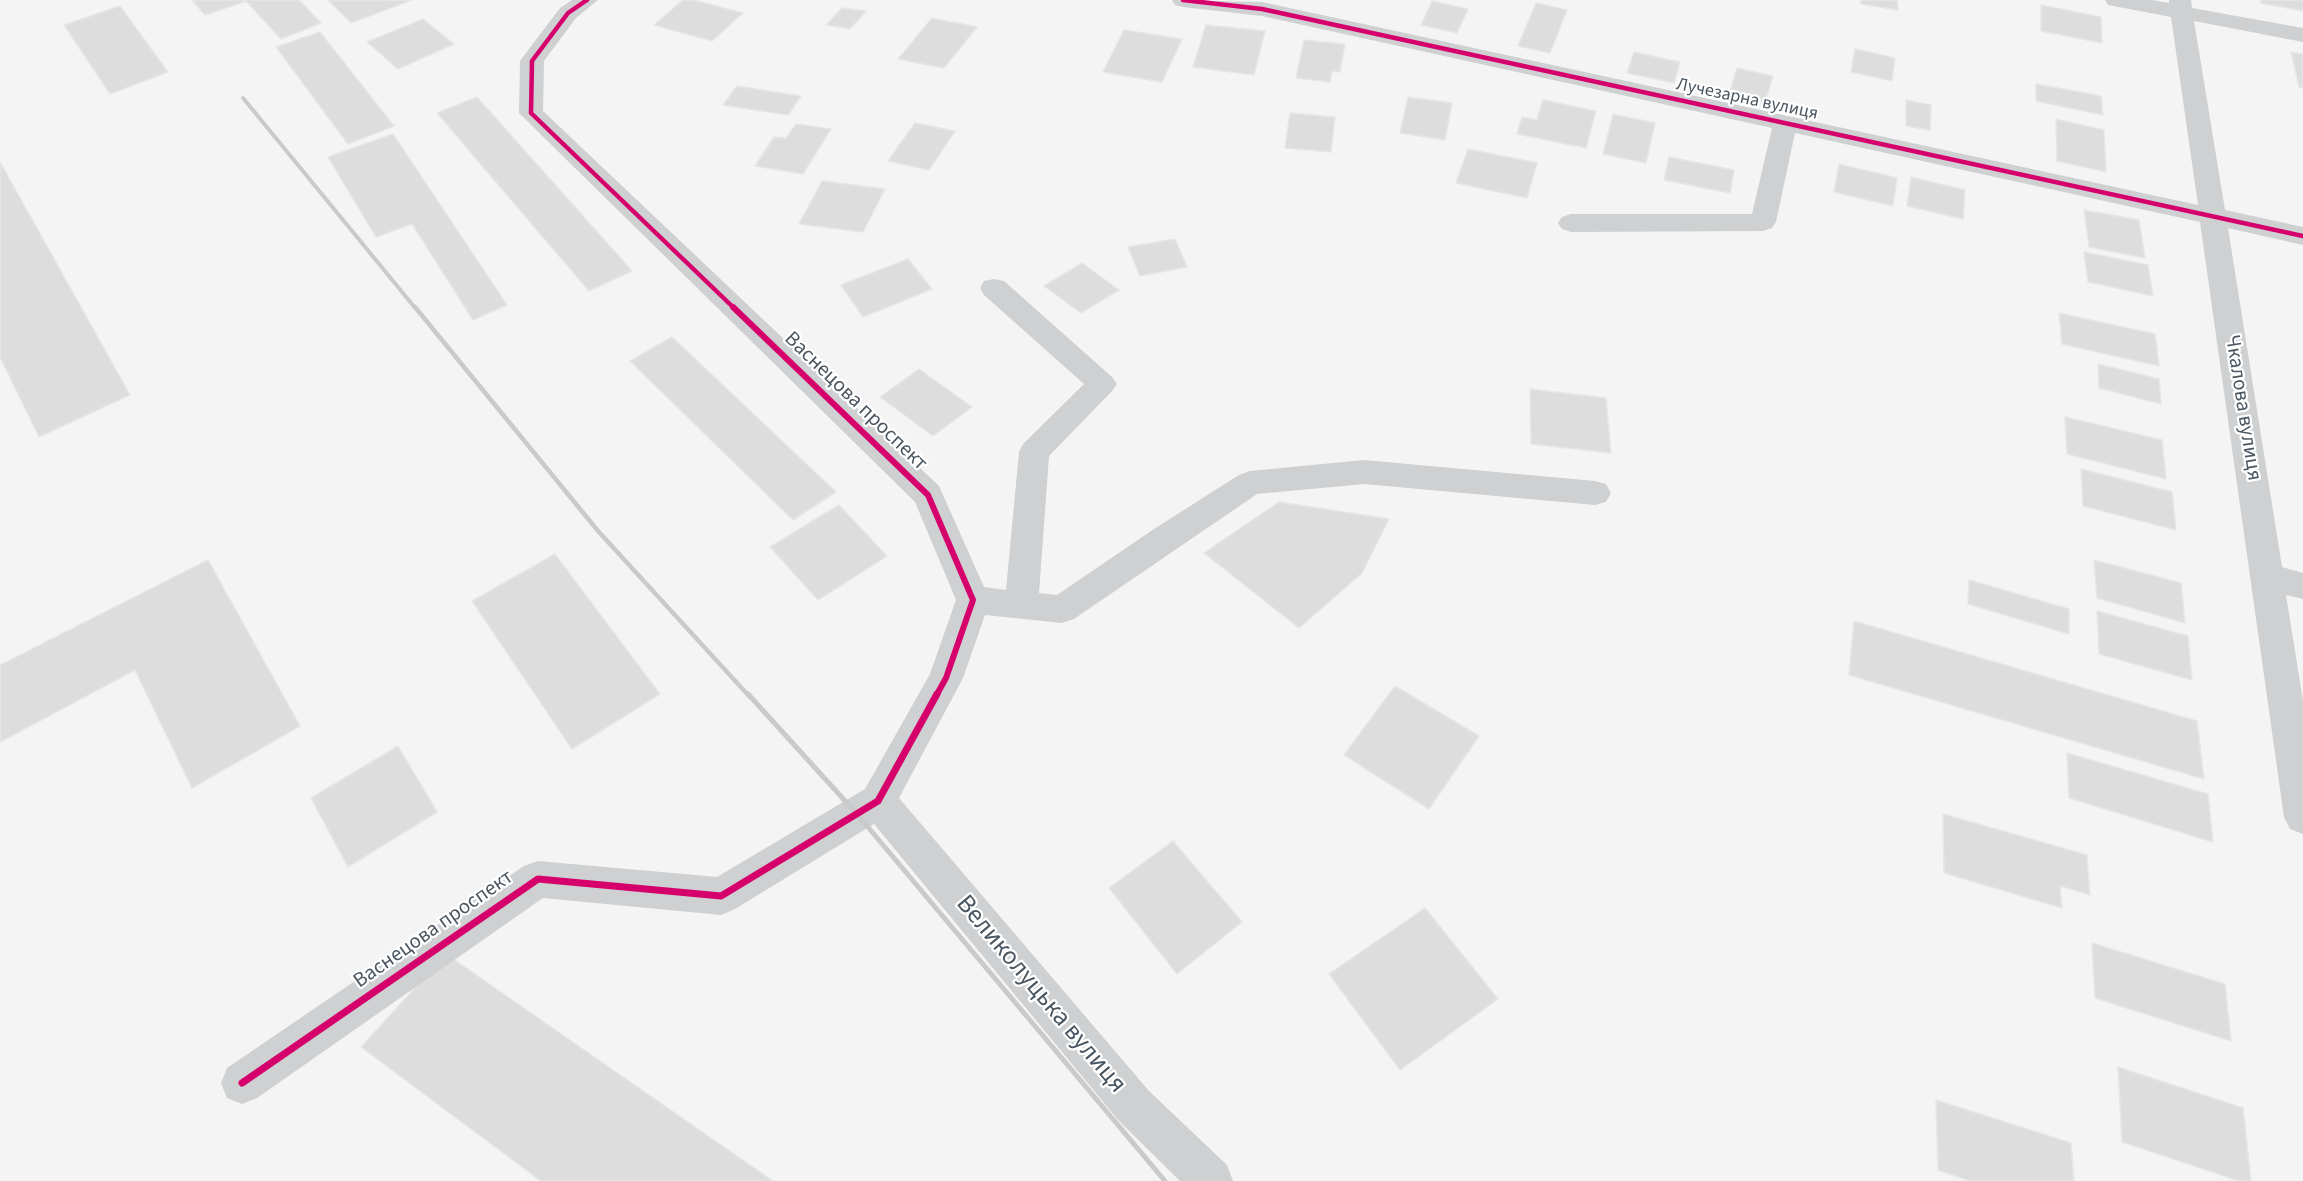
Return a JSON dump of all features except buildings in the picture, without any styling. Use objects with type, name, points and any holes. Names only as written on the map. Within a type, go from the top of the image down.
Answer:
[{"type":"street","name":"Васнецова проспект","points":[[242,1083],[538,879],[721,896],[878,801],[946,678],[973,600],[928,495],[531,113],[532,61],[568,13],[587,0]]},
{"type":"street","name":"Лучезарна вулиця","points":[[1183,0],[1262,9],[2303,236]]},
{"type":"street","points":[[2116,0],[2181,6],[2303,34]]},
{"type":"street","name":"Чкалова вулиця","points":[[2181,6],[2303,817]]},
{"type":"street","points":[[1571,223],[1763,222],[1785,123]]},
{"type":"street","points":[[994,288],[1102,384],[1034,452],[1021,605]]},
{"type":"street","points":[[973,600],[1062,609],[1250,483],[1364,472],[1595,493]]},
{"type":"street","points":[[2267,577],[2303,586]]},
{"type":"street","name":"Великолуцька вулиця","points":[[878,801],[1134,1106],[1211,1181]]},
{"type":"railway","points":[[243,98],[416,309]]},
{"type":"railway","points":[[415,307],[598,531],[749,696]]},
{"type":"railway","points":[[748,694],[857,814],[1165,1181]]},
{"type":"cycle path","points":[[242,1083],[538,879],[721,896],[878,801],[946,678],[973,600],[928,495],[531,113],[532,61],[568,13],[587,0]]},
{"type":"cycle path","points":[[1183,0],[1262,9],[2303,236]]}]
